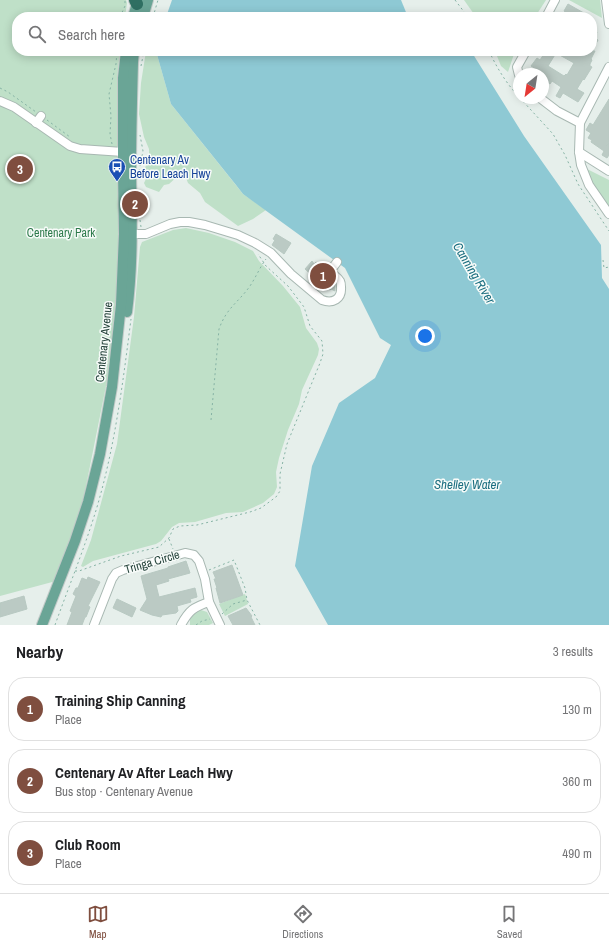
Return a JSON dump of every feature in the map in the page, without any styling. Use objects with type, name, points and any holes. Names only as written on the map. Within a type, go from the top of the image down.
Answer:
[{"type":"main road","points":[[135,12],[140,1]]},
{"type":"main road","points":[[140,1],[141,12]]},
{"type":"main road","name":"Centenary Avenue","points":[[49,625],[78,551],[93,501],[107,447],[116,398],[129,294],[128,234],[123,152],[126,56]]},
{"type":"main road","name":"Centenary Avenue","points":[[42,625],[75,541],[88,502],[101,447],[112,387],[128,234],[134,56]]},
{"type":"street","points":[[549,12],[555,0]]},
{"type":"street","points":[[606,0],[609,24]]},
{"type":"street","points":[[517,68],[523,56]]},
{"type":"street","points":[[609,67],[580,124],[579,152],[581,165],[589,184],[609,214]]},
{"type":"street","points":[[0,101],[14,107],[21,115],[40,118],[52,138],[72,142],[80,149],[111,147],[123,152]]},
{"type":"street","points":[[548,104],[580,124]]},
{"type":"street","points":[[579,152],[609,170]]},
{"type":"street","points":[[128,234],[146,234],[170,224],[180,222],[205,225],[238,234],[271,253],[291,274],[322,300],[326,301],[336,299],[340,297],[342,293],[341,282],[331,272],[337,262]]},
{"type":"street","name":"Tringa Circle","points":[[94,625],[112,579],[116,573],[185,553],[194,555],[199,561],[203,572],[209,602],[220,625]]},
{"type":"street","points":[[181,625],[191,610],[197,606],[209,602]]},
{"type":"path","points":[[122,12],[125,6],[124,0]]},
{"type":"path","points":[[154,12],[158,0]]},
{"type":"path","points":[[454,0],[464,12]]},
{"type":"path","points":[[111,147],[113,145],[110,139],[111,116],[109,94],[116,64],[116,56]]},
{"type":"path","points":[[491,56],[495,65],[513,91]]},
{"type":"path","points":[[0,88],[8,92],[72,142]]},
{"type":"path","points":[[525,104],[553,134],[565,155],[578,184],[609,231]]},
{"type":"path","points":[[55,625],[75,571],[79,571],[121,556],[159,547],[169,538],[173,529],[180,526],[197,525],[262,508],[276,498],[280,491],[280,474],[287,444],[320,363],[323,349],[322,341],[310,326],[304,307],[288,286],[264,263],[256,250]]},
{"type":"path","points":[[211,420],[219,329],[227,310],[249,287],[271,253]]},
{"type":"path","points":[[603,260],[604,268],[609,267]]},
{"type":"path","points":[[169,538],[176,555]]},
{"type":"path","points":[[203,572],[234,560],[245,588],[247,600],[260,625]]},
{"type":"path","points":[[219,610],[220,615],[233,604],[247,600]]},
{"type":"path","points":[[196,625],[202,621],[213,619]]},
{"type":"green space","name":"Centenary Park","points":[[0,0],[126,0],[126,12],[12,12],[12,56],[119,56],[117,79],[121,234],[113,351],[80,516],[56,581],[0,596]]},
{"type":"green space","points":[[464,0],[546,0],[538,12],[472,12]]},
{"type":"green space","points":[[569,0],[600,0],[602,18],[597,15],[597,12],[591,12]]},
{"type":"green space","points":[[145,56],[157,56],[171,104],[243,194],[266,210],[253,219],[238,226],[205,202],[200,193],[188,183],[186,178],[179,175],[169,184],[164,185],[159,192],[146,187],[144,183],[146,179],[144,172],[149,155],[149,149],[144,137],[139,114],[141,83]]},
{"type":"green space","points":[[497,56],[513,56],[508,72],[501,66]]},
{"type":"green space","points":[[587,169],[609,180],[609,207],[589,178]]},
{"type":"green space","points":[[186,228],[209,233],[235,242],[253,251],[259,261],[283,286],[300,307],[306,328],[317,343],[319,349],[318,355],[302,390],[299,404],[288,430],[279,458],[276,472],[277,487],[274,494],[263,503],[243,512],[226,513],[195,522],[179,523],[172,527],[161,541],[156,544],[93,561],[83,567],[81,566],[91,540],[117,444],[134,317],[140,247],[142,242],[173,230]]},
{"type":"green space","points":[[245,594],[248,604],[225,616],[219,604]]},
{"type":"green space","points":[[201,610],[207,612],[213,623],[209,625],[190,625],[190,617]]},
{"type":"water","points":[[172,0],[401,0],[406,12],[168,12]]},
{"type":"water","name":"Shelley Water","points":[[157,56],[474,56],[524,136],[601,245],[602,278],[609,289],[609,625],[328,625],[295,566],[312,466],[339,403],[375,378],[391,345],[380,338],[345,268],[243,194],[171,104]]},
{"type":"building","points":[[568,4],[582,12],[566,12],[564,11]]},
{"type":"building","points":[[543,56],[554,56],[548,66],[564,76],[566,74],[567,75],[574,63],[561,56],[592,56],[590,64],[592,67],[577,89],[584,93],[578,102],[563,93],[560,98],[556,96],[561,87],[552,81],[549,83],[549,68],[534,68],[531,66],[537,58],[540,60]]},
{"type":"building","points":[[609,99],[609,142],[606,146],[609,143],[609,155],[607,158],[602,155],[604,151],[591,142],[592,140],[588,138],[591,133],[586,130],[590,123],[593,125]]},
{"type":"building","points":[[17,161],[29,169],[23,177],[11,169]]},
{"type":"building","points":[[276,234],[291,243],[284,254],[272,245]]},
{"type":"building","points":[[312,261],[314,264],[316,262],[323,268],[327,275],[335,283],[335,291],[330,290],[319,281],[315,285],[310,282],[314,277],[305,269]]},
{"type":"building","points":[[186,561],[190,573],[168,579],[169,581],[156,585],[159,597],[195,588],[197,597],[190,599],[191,602],[177,606],[178,611],[176,613],[162,615],[161,617],[140,610],[147,599],[141,576]]},
{"type":"building","points":[[232,565],[243,595],[220,603],[214,579],[216,579],[213,572]]},
{"type":"building","points":[[88,577],[100,582],[88,606],[90,607],[86,617],[82,625],[67,625],[72,612],[70,611],[76,596],[73,594],[76,588],[78,588],[82,578],[87,580]]},
{"type":"building","points":[[24,596],[27,609],[0,617],[0,603]]},
{"type":"building","points":[[117,599],[136,608],[132,617],[113,608]]},
{"type":"building","points":[[246,608],[252,616],[251,617],[255,625],[233,625],[228,616]]},
{"type":"place","name":"Club Room","points":[[20,169]]},
{"type":"place","name":"Centenary Av Before Leach Hwy","points":[[117,182]]},
{"type":"place","name":"Centenary Av After Leach Hwy","points":[[135,204]]},
{"type":"place","name":"Training Ship Canning","points":[[323,276]]},
{"type":"water label","name":"Canning River","points":[[474,273]]}]
